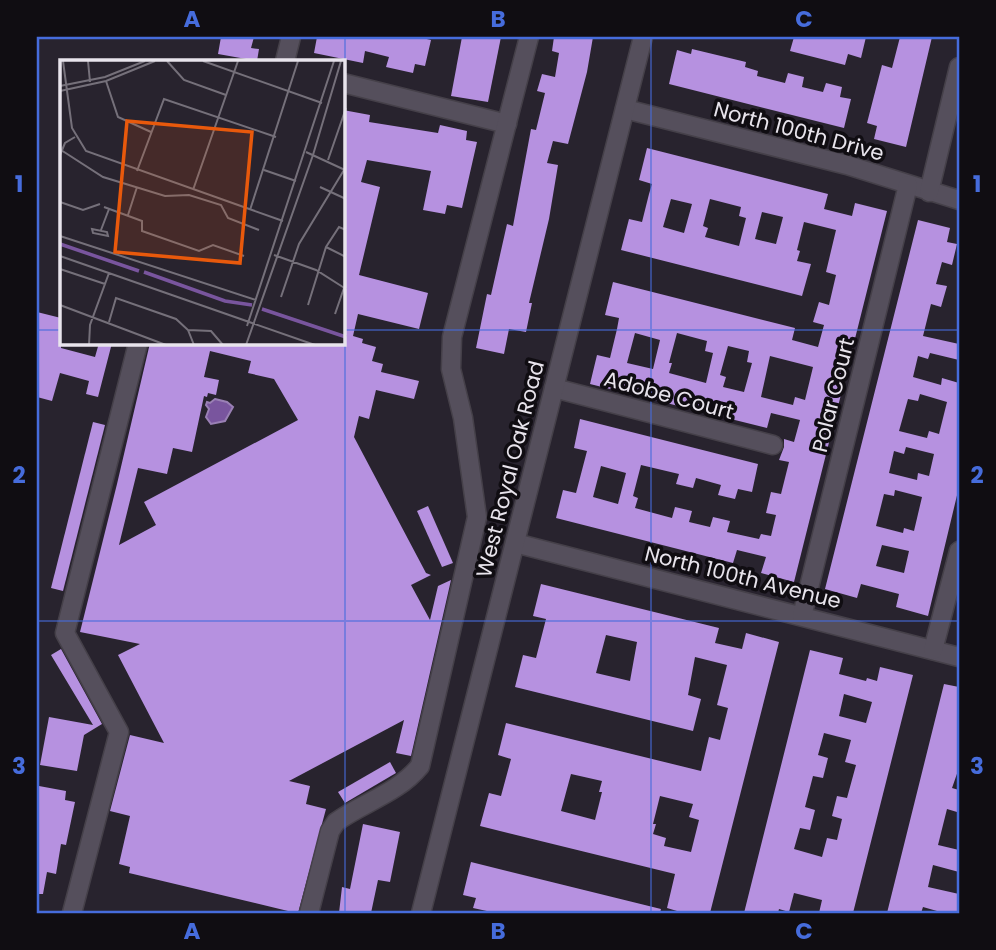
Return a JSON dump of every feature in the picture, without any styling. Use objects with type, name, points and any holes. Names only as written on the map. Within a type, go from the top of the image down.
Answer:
[{"type":"street","points":[[285,60],[291,37]]},
{"type":"street","points":[[309,913],[330,831],[336,822],[396,788],[420,766],[477,517],[463,418],[452,369],[453,337],[529,37]]},
{"type":"street","name":"West Royal Oak Road","points":[[421,913],[643,37]]},
{"type":"street","points":[[929,192],[959,66]]},
{"type":"street","points":[[345,84],[507,124]]},
{"type":"street","name":"North 100th Drive","points":[[625,108],[847,165],[959,200]]},
{"type":"street","name":"Polar Court","points":[[802,616],[908,185]]},
{"type":"street","points":[[72,913],[119,732],[65,633],[137,345]]},
{"type":"street","name":"Adobe Court","points":[[554,388],[773,445]]},
{"type":"street","name":"North 100th Avenue","points":[[514,543],[959,657]]},
{"type":"street","points":[[933,650],[959,551]]},
{"type":"shaded area","points":[[215,399],[227,402],[233,407],[225,421],[211,424],[206,417],[209,409],[206,405]]},
{"type":"building","points":[[221,37],[254,37],[251,48],[259,49],[257,60],[218,54]]},
{"type":"building","points":[[317,37],[418,37],[431,40],[425,66],[415,64],[413,73],[386,67],[389,57],[365,51],[363,63],[314,53]]},
{"type":"building","points":[[462,37],[501,37],[488,102],[451,96]]},
{"type":"building","points":[[554,37],[593,37],[587,72],[568,144],[553,141],[547,163],[558,165],[549,219],[529,303],[532,303],[526,332],[509,329],[504,354],[476,348],[487,294],[491,295],[507,224],[513,226],[531,129],[536,130],[545,93],[537,91],[542,74],[555,77],[559,53],[552,51]]},
{"type":"building","points":[[794,37],[866,37],[861,58],[848,54],[845,65],[790,51]]},
{"type":"building","points":[[900,37],[932,37],[906,147],[874,139],[877,126],[867,123],[882,65],[892,68]]},
{"type":"building","points":[[692,49],[746,62],[745,67],[758,71],[757,76],[785,83],[788,73],[804,77],[802,87],[823,92],[826,83],[842,87],[840,97],[851,99],[844,128],[669,84],[677,50],[691,54]]},
{"type":"building","points":[[345,110],[370,115],[369,122],[438,133],[440,125],[467,131],[466,140],[477,142],[462,208],[447,205],[445,214],[423,210],[431,171],[367,160],[361,182],[380,187],[359,275],[428,293],[419,329],[358,314],[353,336],[363,339],[362,343],[376,347],[372,361],[383,364],[381,372],[419,381],[414,399],[376,390],[369,419],[359,416],[354,437],[426,573],[431,575],[411,585],[430,620],[438,586],[451,580],[411,756],[396,753],[404,720],[289,781],[310,786],[306,804],[326,809],[298,913],[287,913],[288,911],[129,873],[130,867],[119,864],[130,816],[110,811],[130,735],[164,743],[118,655],[140,644],[80,632],[150,345],[345,345]],"holes":[[[210,351],[251,361],[248,373],[274,379],[298,420],[144,502],[156,525],[119,545],[138,468],[167,474],[173,448],[192,452],[204,396],[207,397],[208,393],[216,395],[219,380],[204,377]]]},
{"type":"building","points":[[647,148],[828,194],[824,209],[852,216],[855,203],[887,211],[794,582],[761,573],[766,557],[737,550],[733,563],[556,518],[563,490],[576,493],[587,451],[574,448],[580,419],[758,464],[752,492],[738,489],[735,499],[718,495],[721,485],[696,478],[693,488],[676,484],[679,474],[641,465],[633,496],[638,498],[635,508],[672,518],[675,507],[692,511],[689,522],[710,527],[713,517],[730,521],[727,532],[759,539],[761,534],[771,536],[776,515],[766,513],[771,492],[781,494],[789,462],[779,460],[784,439],[794,442],[800,420],[771,413],[767,428],[590,384],[597,355],[610,358],[617,329],[619,318],[605,315],[613,282],[795,328],[792,340],[818,347],[824,325],[813,322],[819,302],[829,305],[836,275],[826,272],[836,230],[804,222],[797,261],[811,264],[802,296],[621,250],[629,219],[642,222],[652,184],[639,180]],"holes":[[[671,199],[692,204],[684,233],[663,227]],[[710,199],[741,207],[739,216],[746,218],[739,246],[705,237],[708,228],[703,226]],[[762,212],[783,217],[776,244],[755,239]],[[635,333],[660,340],[653,369],[627,363]],[[677,333],[707,341],[705,351],[713,353],[706,383],[669,373],[672,363],[669,363]],[[728,346],[749,351],[747,362],[752,363],[744,392],[723,387],[726,377],[720,375]],[[770,356],[813,367],[805,400],[795,397],[793,405],[761,397]],[[601,466],[626,473],[618,504],[593,497]]]},
{"type":"building","points":[[918,220],[950,228],[947,242],[957,244],[952,265],[942,262],[936,284],[947,286],[941,307],[931,304],[923,336],[959,344],[959,360],[930,353],[928,359],[918,356],[913,377],[941,385],[942,378],[959,383],[959,487],[928,616],[896,607],[899,594],[861,584],[857,598],[825,589]],"holes":[[[920,394],[947,402],[939,434],[929,431],[927,438],[899,431],[908,399],[918,401]],[[906,447],[934,454],[929,476],[918,473],[917,480],[889,473],[894,451],[904,454]],[[895,490],[922,497],[914,531],[904,528],[903,533],[876,526],[884,494],[894,496]],[[882,545],[909,551],[904,573],[876,566]]]},
{"type":"building","points":[[37,312],[60,318],[61,348],[95,357],[98,345],[111,345],[98,397],[86,394],[89,381],[60,373],[52,401],[37,397]]},
{"type":"building","points":[[93,422],[105,425],[63,591],[51,588]]},
{"type":"building","points":[[428,506],[453,563],[442,567],[417,511]]},
{"type":"building","points":[[541,584],[719,628],[715,643],[742,649],[746,633],[779,642],[710,913],[676,913],[677,911],[667,908],[675,874],[480,826],[489,793],[501,796],[511,759],[498,755],[506,723],[701,771],[709,737],[720,740],[728,708],[717,705],[727,665],[695,657],[688,695],[701,699],[693,731],[515,687],[523,655],[536,658],[546,619],[533,616]],"holes":[[[606,635],[637,642],[630,681],[596,673]],[[571,774],[602,781],[595,820],[561,811]],[[660,796],[693,804],[689,817],[699,820],[691,852],[664,846],[666,838],[653,834],[656,824],[653,824]]]},
{"type":"building","points":[[61,649],[102,724],[84,735],[77,771],[40,765],[49,717],[93,725],[51,655]]},
{"type":"building","points":[[810,650],[843,658],[839,674],[866,681],[867,678],[877,681],[880,667],[913,675],[853,913],[819,913],[822,900],[794,893],[789,912],[779,909],[778,913],[744,913]],"holes":[[[844,694],[872,702],[866,723],[839,716]],[[824,733],[851,740],[845,762],[856,765],[847,798],[837,796],[832,816],[842,819],[837,840],[827,838],[822,857],[794,849],[800,828],[810,830],[815,810],[805,807],[813,776],[823,778],[828,758],[818,755]]]},
{"type":"building","points":[[944,684],[959,687],[959,768],[952,788],[959,790],[959,804],[957,812],[947,809],[938,845],[959,850],[959,872],[933,865],[928,887],[959,894],[959,913],[944,913],[923,907],[921,913],[887,913]]},
{"type":"building","points":[[390,762],[396,773],[345,803],[338,792]]},
{"type":"building","points":[[39,786],[66,791],[65,800],[75,802],[66,845],[61,844],[56,874],[47,872],[43,894],[37,894]]},
{"type":"building","points":[[363,824],[400,832],[390,882],[378,880],[371,913],[339,913],[342,887],[350,889]]},
{"type":"building","points":[[471,862],[661,909],[660,913],[496,913],[473,908],[476,898],[463,895]]}]
